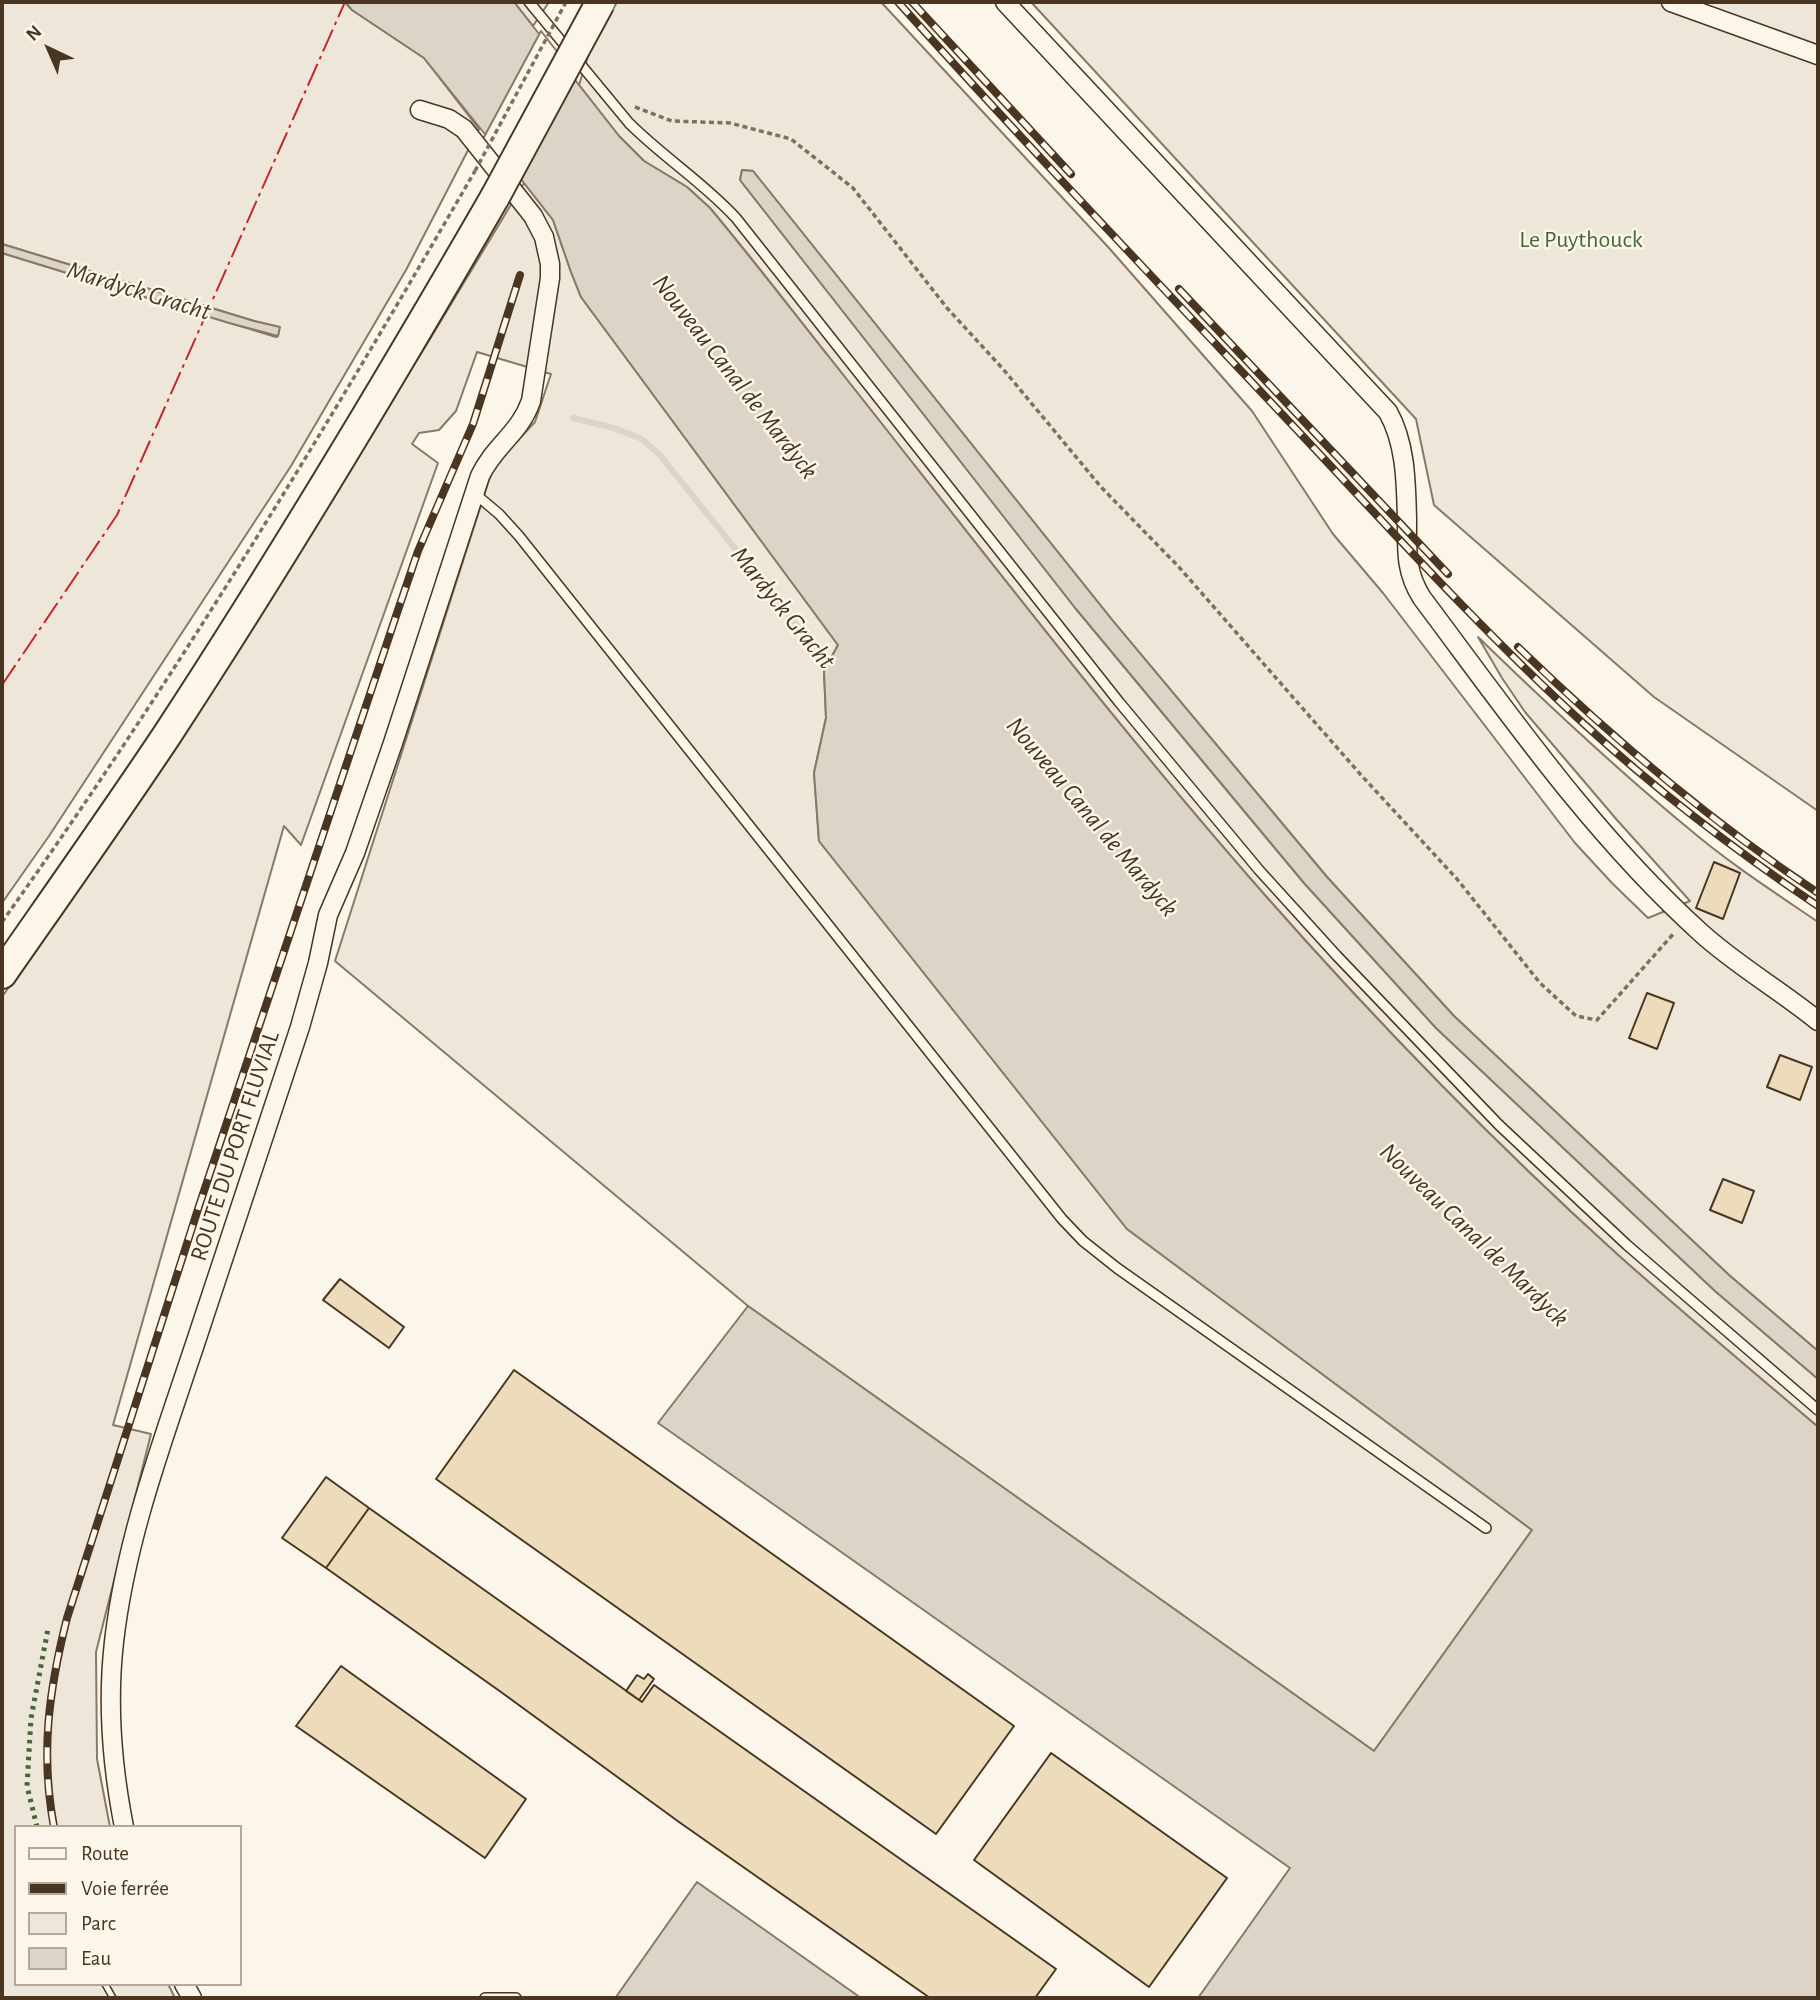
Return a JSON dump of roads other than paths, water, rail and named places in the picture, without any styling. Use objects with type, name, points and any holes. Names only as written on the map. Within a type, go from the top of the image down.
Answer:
[{"type":"main road","points":[[2,945],[129,765],[252,575],[370,383],[595,2]]},
{"type":"main road","points":[[2,974],[92,846],[230,637],[356,434],[484,186]]},
{"type":"street","points":[[1005,2],[1388,412],[1403,453],[1408,563],[1413,584],[1589,817],[1686,919],[1711,941],[1818,1021]]},
{"type":"street","points":[[1671,2],[1818,55]]},
{"type":"street","name":"ROUTE DU PORT FLUVIAL","points":[[124,1825],[115,1767],[111,1679],[118,1614],[134,1539],[162,1445],[308,1001],[328,915],[355,853],[474,493],[489,459],[519,426],[528,410],[547,304],[550,264],[544,237],[533,216],[470,135],[449,119],[420,110]]},
{"type":"lane","points":[[529,2],[629,123],[717,198],[736,218],[1119,702],[1259,870],[1336,956],[1509,1135],[1643,1260],[1818,1410]]},
{"type":"lane","points":[[474,493],[519,536],[1077,1236],[1117,1268],[1486,1528]]},
{"type":"lane","points":[[485,1998],[516,1998]]},
{"type":"water","name":"Nouveau Canal de Mardyck","points":[[345,2],[514,2],[619,136],[644,161],[687,187],[710,208],[1151,762],[1348,987],[1479,1123],[1570,1211],[1818,1427],[1818,1998],[1198,1998],[1290,1868],[658,1423],[748,1306],[1374,1751],[1532,1530],[1127,1229],[819,841],[814,773],[826,718],[824,671],[838,645],[581,297],[553,220],[424,58],[352,10]]},
{"type":"water","points":[[742,170],[753,171],[1113,621],[1327,877],[1454,1016],[1729,1275],[1818,1351],[1818,1379],[1715,1291],[1436,1028],[1304,883],[1076,609],[740,180]]},
{"type":"water","points":[[2,244],[280,327],[278,336],[2,253]]},
{"type":"water","points":[[697,1882],[861,1998],[616,1997]]},
{"type":"waterway","name":"Mardyck Gracht","points":[[573,418],[614,428],[642,439],[659,454],[833,670]]},
{"type":"railway","points":[[898,2],[1096,217],[1509,652],[1583,723],[1668,796],[1727,842],[1818,906]]},
{"type":"railway","points":[[912,2],[1071,174]]},
{"type":"railway","points":[[54,1825],[48,1773],[48,1722],[55,1671],[67,1618],[199,1206],[396,616],[418,551],[473,424],[520,275]]},
{"type":"railway","points":[[1179,289],[1448,574]]},
{"type":"railway","points":[[1518,647],[1662,777],[1739,837],[1818,893]]},
{"type":"railway","points":[[106,1986],[113,1998]]},
{"type":"park label","name":"Le Puythouck","points":[[1581,240]]}]
